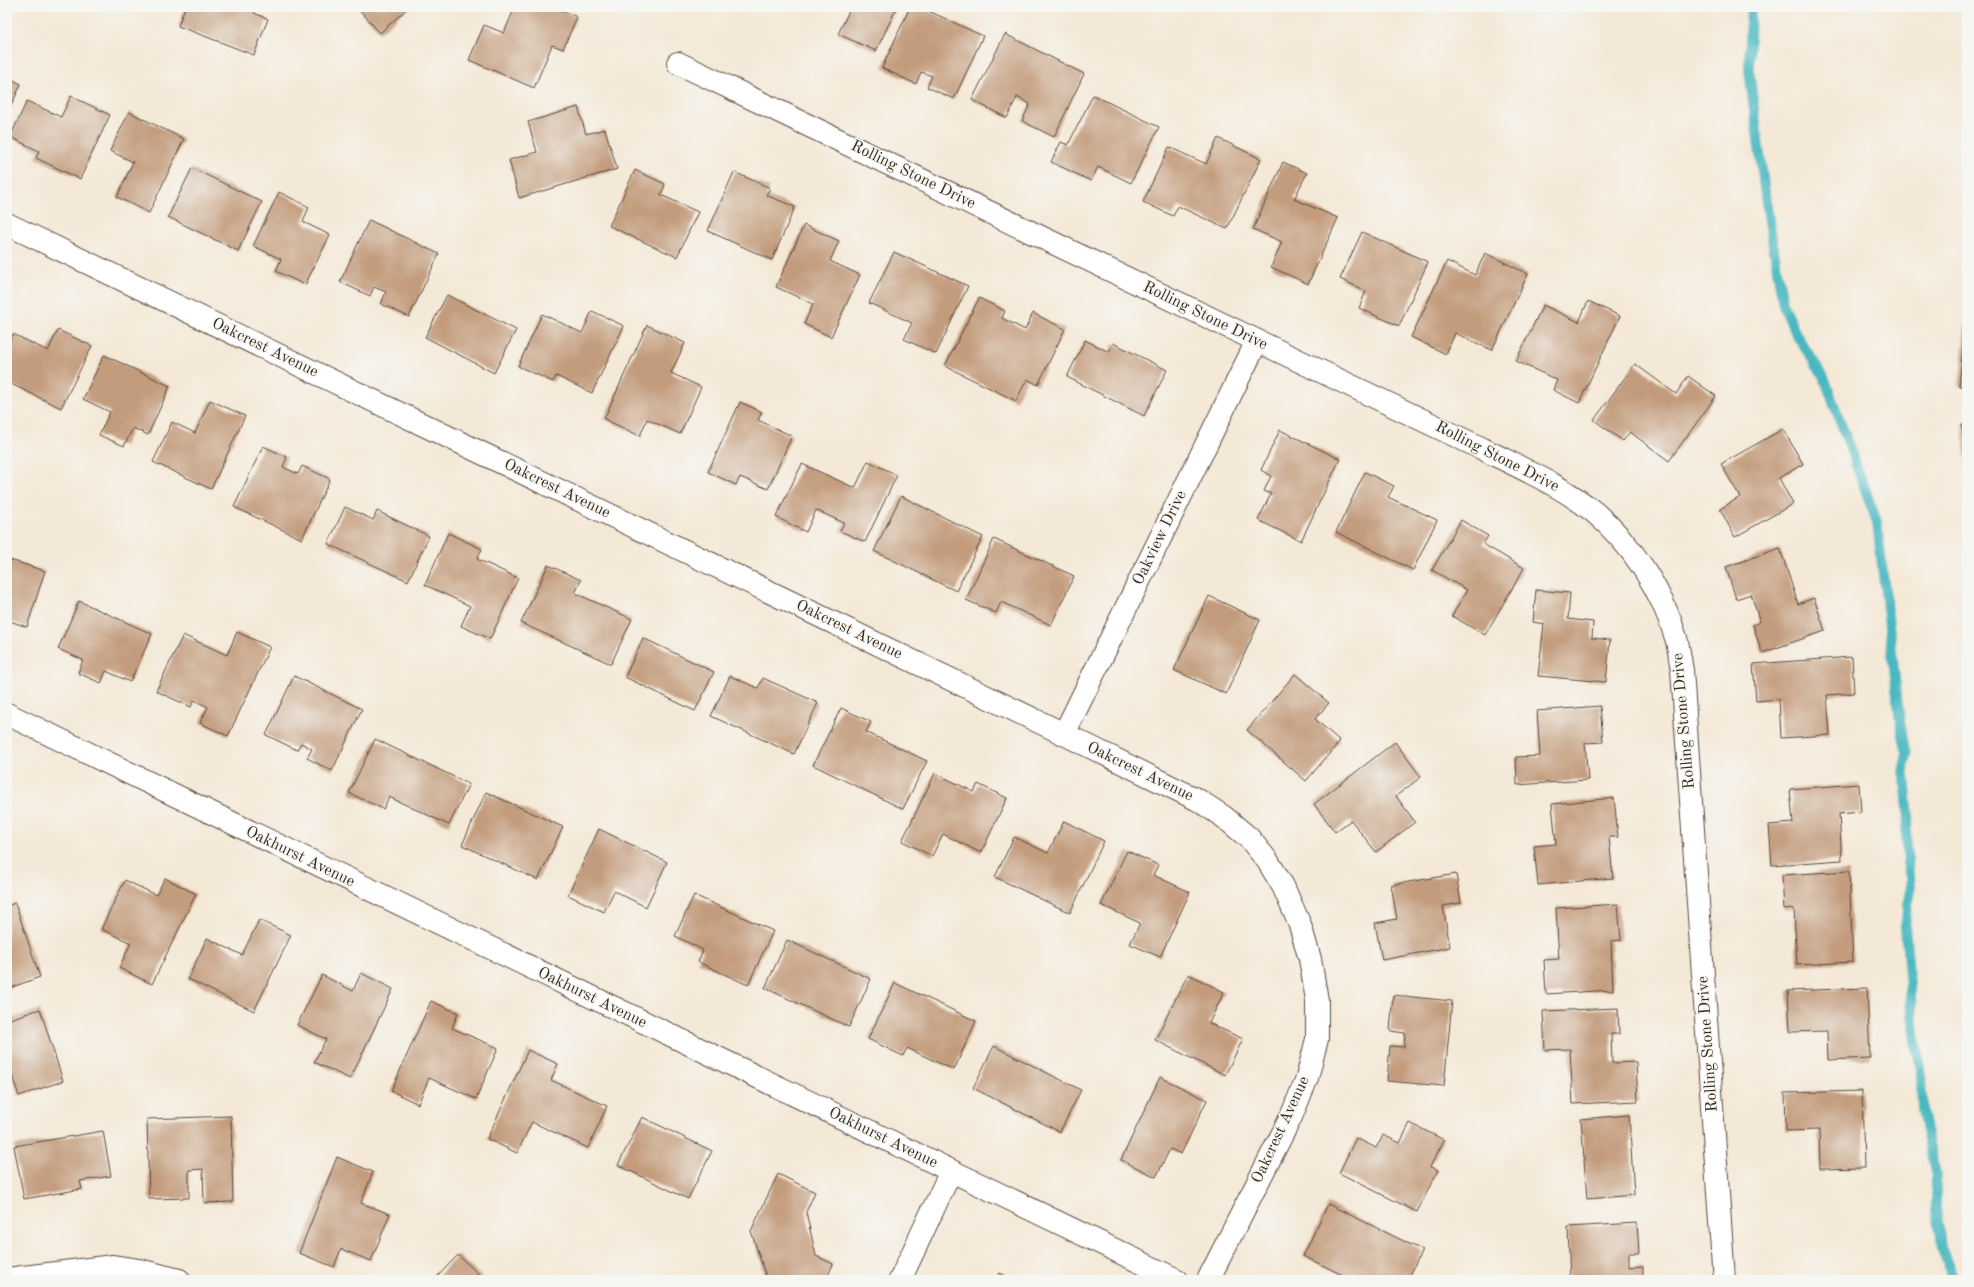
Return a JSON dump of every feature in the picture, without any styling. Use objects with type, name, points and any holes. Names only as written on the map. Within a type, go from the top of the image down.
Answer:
[{"type":"street","name":"Rolling Stone Drive","points":[[678,63],[1482,449],[1563,490],[1594,512],[1620,538],[1641,564],[1662,602],[1676,637],[1682,670],[1724,1280]]},
{"type":"street","name":"Oakcrest Avenue","points":[[7,224],[1198,800],[1224,817],[1249,838],[1283,886],[1300,925],[1310,959],[1317,1000],[1317,1039],[1307,1078],[1291,1117],[1208,1280]]},
{"type":"street","name":"Oakview Drive","points":[[1064,734],[1257,341]]},
{"type":"street","name":"Oakhurst Avenue","points":[[7,714],[1177,1280]]},
{"type":"street","points":[[900,1280],[951,1171]]},
{"type":"street","points":[[7,1279],[113,1266],[140,1270],[179,1280]]},
{"type":"building","points":[[185,7],[256,7],[254,13],[268,19],[254,55],[178,26]]},
{"type":"building","points":[[357,7],[409,7],[380,33]]},
{"type":"building","points":[[515,7],[555,7],[577,17],[563,49],[552,45],[534,88],[469,60],[484,25],[504,33]]},
{"type":"building","points":[[851,7],[897,7],[876,51],[838,34]]},
{"type":"building","points":[[910,7],[920,7],[983,36],[954,99],[927,87],[932,76],[921,72],[916,84],[882,68]]},
{"type":"building","points":[[1005,34],[1084,74],[1054,137],[1022,121],[1030,104],[1017,97],[1007,118],[972,100]]},
{"type":"building","points":[[7,77],[21,84],[7,115]]},
{"type":"building","points":[[1093,95],[1159,127],[1131,183],[1098,167],[1091,181],[1051,162],[1061,142],[1068,145]]},
{"type":"building","points":[[71,96],[110,115],[80,179],[36,158],[39,151],[10,137],[27,101],[61,117]]},
{"type":"building","points":[[578,107],[586,134],[605,129],[617,169],[519,198],[509,160],[537,152],[528,122]]},
{"type":"building","points":[[129,112],[184,139],[149,213],[117,197],[133,162],[110,151]]},
{"type":"building","points":[[1218,138],[1261,159],[1227,229],[1178,206],[1173,216],[1143,202],[1169,147],[1206,164]]},
{"type":"building","points":[[1283,162],[1307,173],[1294,199],[1338,218],[1308,284],[1271,267],[1282,242],[1253,229]]},
{"type":"building","points":[[192,168],[262,202],[238,251],[168,217]]},
{"type":"building","points":[[635,170],[665,184],[661,195],[698,212],[677,257],[609,226]]},
{"type":"building","points":[[734,172],[770,188],[766,195],[795,207],[772,260],[708,231]]},
{"type":"building","points":[[279,192],[309,207],[303,222],[330,235],[305,285],[276,271],[281,259],[253,246]]},
{"type":"building","points":[[369,220],[439,254],[409,317],[381,304],[386,292],[374,287],[370,296],[340,282]]},
{"type":"building","points":[[804,225],[839,241],[830,261],[860,275],[831,337],[804,324],[813,304],[776,287]]},
{"type":"building","points":[[1362,232],[1428,262],[1399,326],[1359,308],[1366,291],[1340,279]]},
{"type":"building","points":[[894,252],[968,286],[936,354],[904,339],[912,323],[869,303]]},
{"type":"building","points":[[1485,253],[1528,274],[1492,350],[1455,333],[1446,354],[1411,337],[1447,261],[1475,275]]},
{"type":"building","points":[[447,295],[516,330],[494,373],[425,337]]},
{"type":"building","points":[[979,298],[1005,311],[1002,318],[1025,330],[1033,313],[1065,329],[1038,385],[1027,379],[1016,401],[945,366]]},
{"type":"building","points":[[1588,301],[1620,316],[1579,403],[1553,390],[1557,380],[1516,361],[1543,305],[1579,322]]},
{"type":"building","points":[[7,307],[11,309],[7,318]]},
{"type":"building","points":[[592,311],[624,326],[592,393],[556,376],[553,382],[518,366],[542,314],[582,333]]},
{"type":"building","points":[[1967,315],[1967,387],[1959,386]]},
{"type":"building","points":[[647,325],[685,343],[671,373],[701,387],[680,434],[647,419],[640,436],[604,419]]},
{"type":"building","points":[[58,330],[92,346],[61,408],[7,382],[7,347],[13,334],[48,351]]},
{"type":"building","points":[[1085,340],[1109,352],[1113,343],[1167,370],[1144,416],[1067,377]]},
{"type":"building","points":[[104,355],[170,386],[148,435],[133,428],[124,446],[99,435],[110,412],[83,399]]},
{"type":"building","points":[[1635,364],[1676,394],[1688,376],[1716,396],[1669,461],[1630,432],[1623,441],[1594,420]]},
{"type":"building","points":[[210,400],[245,416],[211,489],[153,462],[172,422],[195,433]]},
{"type":"building","points":[[740,402],[762,412],[758,420],[792,436],[768,489],[740,477],[736,485],[708,472]]},
{"type":"building","points":[[1962,424],[1967,424],[1967,468],[1966,468]]},
{"type":"building","points":[[1783,429],[1803,464],[1779,478],[1793,504],[1735,537],[1720,509],[1740,497],[1721,464]]},
{"type":"building","points":[[1280,430],[1340,459],[1301,541],[1258,520],[1271,494],[1264,491],[1271,476],[1261,470]]},
{"type":"building","points":[[263,446],[287,457],[283,467],[298,474],[302,466],[330,479],[302,539],[234,507]]},
{"type":"building","points":[[868,461],[897,475],[865,542],[840,531],[844,523],[816,510],[806,532],[776,517],[802,464],[855,488]]},
{"type":"building","points":[[1365,472],[1394,486],[1388,497],[1437,520],[1413,570],[1336,532]]},
{"type":"building","points":[[901,496],[983,537],[956,591],[874,551]]},
{"type":"building","points":[[345,507],[373,520],[377,511],[429,536],[408,581],[328,544]]},
{"type":"building","points":[[1461,520],[1488,536],[1483,544],[1524,568],[1485,635],[1452,616],[1467,590],[1432,570]]},
{"type":"building","points":[[448,533],[482,549],[477,559],[518,578],[490,639],[461,626],[470,606],[425,585]]},
{"type":"building","points":[[994,539],[1074,576],[1051,625],[1001,602],[996,613],[966,600]]},
{"type":"building","points":[[1780,548],[1798,604],[1814,598],[1825,631],[1762,653],[1753,625],[1760,622],[1751,594],[1736,599],[1726,567]]},
{"type":"building","points":[[7,559],[45,571],[27,627],[7,620]]},
{"type":"building","points":[[548,565],[581,580],[575,593],[632,619],[611,664],[521,623]]},
{"type":"building","points":[[1536,590],[1570,593],[1568,619],[1593,622],[1592,638],[1610,640],[1606,682],[1538,676],[1544,624],[1533,622]]},
{"type":"building","points":[[1209,596],[1260,620],[1226,694],[1174,670]]},
{"type":"building","points":[[79,601],[152,634],[130,682],[106,671],[101,683],[78,673],[83,660],[58,649]]},
{"type":"building","points":[[237,632],[270,647],[228,736],[200,723],[208,707],[194,700],[191,707],[156,691],[183,635],[227,655]]},
{"type":"building","points":[[643,638],[714,672],[695,711],[625,677]]},
{"type":"building","points":[[1852,657],[1854,693],[1827,695],[1830,735],[1781,738],[1779,699],[1756,701],[1753,664]]},
{"type":"building","points":[[1295,674],[1329,703],[1315,719],[1340,741],[1306,781],[1247,730]]},
{"type":"building","points":[[294,676],[362,709],[332,771],[307,758],[312,749],[301,743],[297,750],[266,735]]},
{"type":"building","points":[[730,676],[758,688],[763,678],[818,703],[794,754],[711,716]]},
{"type":"building","points":[[1600,706],[1603,742],[1585,743],[1588,780],[1517,785],[1516,757],[1540,756],[1537,711]]},
{"type":"building","points":[[841,708],[871,722],[866,732],[927,761],[903,809],[813,765]]},
{"type":"building","points":[[375,739],[469,784],[449,825],[389,797],[383,809],[349,793]]},
{"type":"building","points":[[1395,742],[1421,777],[1396,796],[1415,822],[1376,852],[1351,820],[1335,832],[1314,804]]},
{"type":"building","points":[[935,773],[974,792],[978,784],[1007,798],[981,853],[943,834],[932,856],[902,841]]},
{"type":"building","points":[[1859,784],[1861,812],[1839,814],[1842,860],[1772,865],[1769,825],[1793,823],[1790,789]]},
{"type":"building","points":[[486,792],[563,827],[538,880],[462,845]]},
{"type":"building","points":[[1614,798],[1618,837],[1609,837],[1613,878],[1538,885],[1534,846],[1556,844],[1552,804]]},
{"type":"building","points":[[1064,821],[1104,841],[1070,913],[995,877],[1014,837],[1048,853]]},
{"type":"building","points":[[599,829],[667,862],[646,907],[614,891],[604,912],[568,895]]},
{"type":"building","points":[[1127,851],[1158,865],[1153,875],[1190,892],[1160,957],[1130,944],[1140,923],[1101,905]]},
{"type":"building","points":[[1849,871],[1853,962],[1797,965],[1794,909],[1784,910],[1782,875]]},
{"type":"building","points":[[1456,874],[1461,903],[1443,906],[1450,947],[1382,960],[1375,923],[1397,919],[1391,885]]},
{"type":"building","points":[[165,878],[196,894],[152,984],[119,968],[131,943],[101,929],[125,880],[156,895]]},
{"type":"building","points":[[694,895],[773,931],[748,985],[698,962],[703,950],[675,936]]},
{"type":"building","points":[[15,903],[40,977],[7,989],[7,906]]},
{"type":"building","points":[[1618,904],[1621,940],[1611,941],[1613,990],[1546,994],[1544,960],[1559,959],[1556,908]]},
{"type":"building","points":[[259,920],[291,935],[254,1011],[188,979],[207,938],[242,955]]},
{"type":"building","points":[[787,940],[871,979],[849,1027],[765,988]]},
{"type":"building","points":[[361,973],[393,989],[350,1079],[314,1062],[326,1039],[297,1025],[322,975],[353,991]]},
{"type":"building","points":[[1188,974],[1224,992],[1209,1023],[1243,1039],[1225,1075],[1155,1040]]},
{"type":"building","points":[[895,983],[976,1021],[954,1070],[907,1048],[903,1056],[868,1039]]},
{"type":"building","points":[[1867,988],[1870,1058],[1828,1060],[1827,1031],[1790,1032],[1788,991]]},
{"type":"building","points":[[1393,995],[1452,1001],[1444,1086],[1387,1081],[1390,1046],[1404,1047],[1405,1033],[1390,1031]]},
{"type":"building","points":[[431,1001],[458,1013],[452,1028],[498,1048],[476,1099],[429,1078],[418,1104],[391,1091]]},
{"type":"building","points":[[1618,1008],[1619,1034],[1611,1034],[1612,1063],[1636,1062],[1638,1101],[1573,1104],[1570,1049],[1545,1050],[1543,1011]]},
{"type":"building","points":[[40,1009],[63,1081],[19,1096],[7,1061],[7,1020]]},
{"type":"building","points":[[994,1046],[1081,1090],[1060,1132],[973,1088]]},
{"type":"building","points":[[528,1050],[558,1064],[551,1080],[607,1106],[588,1148],[532,1122],[517,1153],[487,1139]]},
{"type":"building","points":[[1160,1077],[1207,1100],[1181,1154],[1170,1149],[1156,1177],[1121,1160]]},
{"type":"building","points":[[1862,1091],[1864,1168],[1820,1169],[1819,1130],[1786,1131],[1785,1093]]},
{"type":"building","points":[[1629,1115],[1634,1195],[1587,1199],[1581,1119]]},
{"type":"building","points":[[231,1116],[233,1202],[204,1203],[203,1169],[189,1170],[189,1198],[149,1199],[147,1119]]},
{"type":"building","points":[[642,1117],[712,1151],[688,1199],[618,1165]]},
{"type":"building","points":[[1410,1123],[1444,1140],[1430,1167],[1438,1170],[1417,1212],[1339,1173],[1356,1138],[1376,1148],[1383,1135],[1400,1143]]},
{"type":"building","points":[[103,1131],[111,1176],[80,1181],[82,1189],[24,1199],[14,1146]]},
{"type":"building","points":[[337,1157],[373,1172],[361,1203],[390,1214],[371,1261],[341,1249],[334,1267],[299,1253]]},
{"type":"building","points":[[778,1174],[815,1192],[806,1212],[816,1256],[833,1264],[826,1280],[767,1280],[751,1231]]},
{"type":"building","points":[[1328,1204],[1422,1250],[1408,1280],[1353,1280],[1303,1256]]},
{"type":"building","points":[[1637,1223],[1639,1253],[1629,1253],[1629,1267],[1643,1266],[1643,1280],[1570,1280],[1568,1227]]},
{"type":"building","points":[[458,1255],[485,1280],[434,1280]]},
{"type":"building","points":[[1000,1273],[1013,1280],[996,1280]]},
{"type":"waterway","points":[[1751,7],[1749,70],[1766,202],[1783,305],[1797,336],[1824,377],[1877,522],[1900,721],[1907,754],[1904,768],[1909,817],[1906,831],[1910,889],[1905,926],[1914,1035],[1921,1068],[1922,1111],[1936,1176],[1936,1209],[1941,1247],[1954,1280]]}]
